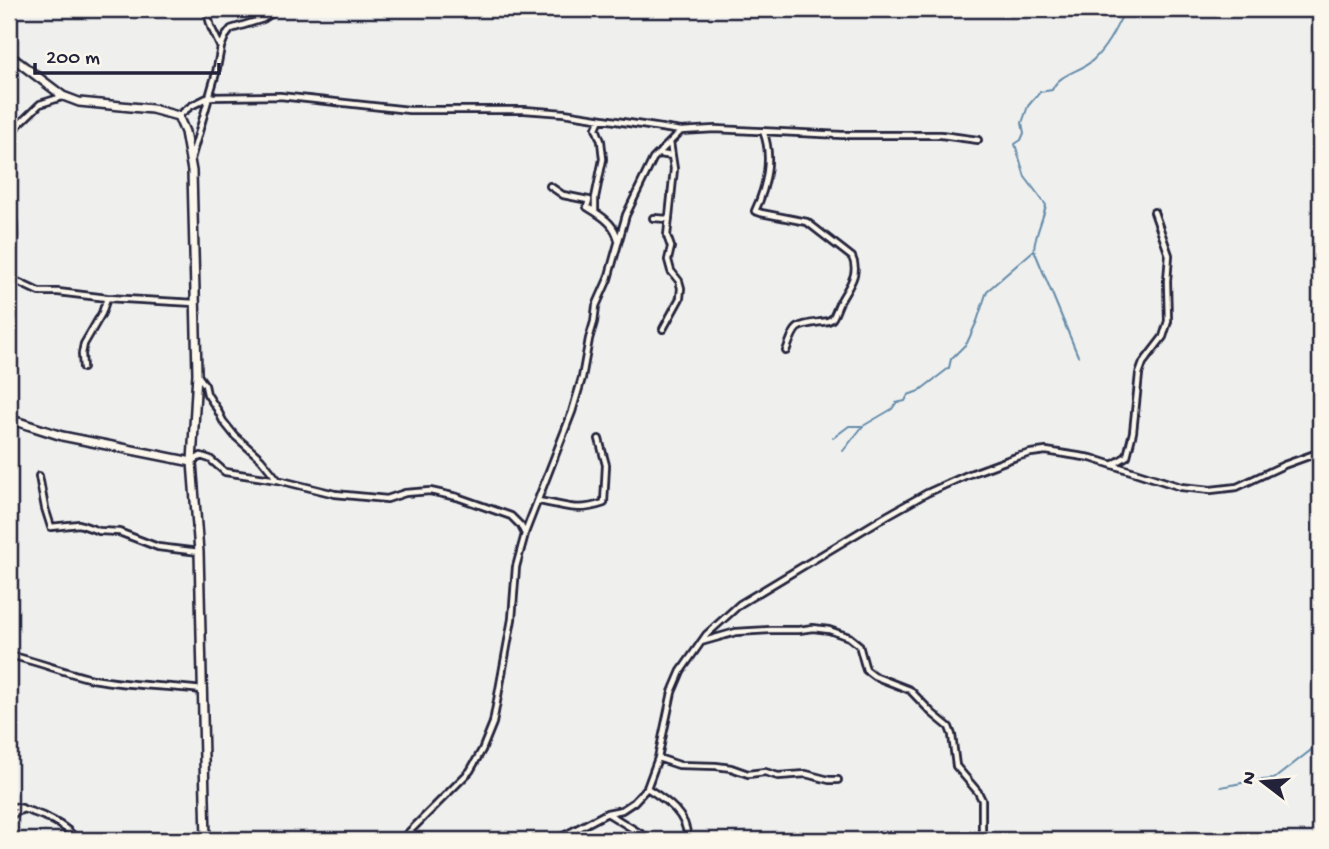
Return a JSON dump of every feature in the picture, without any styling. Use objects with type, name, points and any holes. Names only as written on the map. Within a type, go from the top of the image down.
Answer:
[{"type":"street","points":[[206,9],[221,47]]},
{"type":"street","points":[[191,159],[221,47],[231,29],[262,19],[278,9]]},
{"type":"street","points":[[9,55],[63,96],[79,102],[152,109],[178,116]]},
{"type":"street","points":[[9,137],[40,104],[63,96]]},
{"type":"street","points":[[178,116],[209,97],[279,96],[409,110],[524,110],[564,113],[681,131],[715,129],[842,135],[941,135],[978,140]]},
{"type":"street","points":[[178,116],[191,159],[197,373],[192,462],[199,552],[206,840]]},
{"type":"street","points":[[592,118],[601,141],[603,159],[592,199],[587,207],[613,227],[618,243]]},
{"type":"street","points":[[596,128],[600,119]]},
{"type":"street","points":[[401,840],[470,771],[493,723],[512,619],[516,568],[525,534],[572,412],[582,378],[596,306],[608,279],[626,215],[653,159],[681,131]]},
{"type":"street","points":[[763,131],[768,144],[768,162],[763,192],[755,211],[807,222],[852,257],[855,263],[854,279],[832,318],[799,326],[786,351]]},
{"type":"street","points":[[663,329],[680,298],[681,288],[668,265],[671,247],[667,236],[674,169],[670,142]]},
{"type":"street","points":[[660,154],[672,156]]},
{"type":"street","points":[[550,186],[563,195],[592,199]]},
{"type":"street","points":[[9,204],[13,223],[9,278],[39,292],[107,299],[195,303]]},
{"type":"street","points":[[1113,464],[1127,456],[1133,432],[1139,374],[1143,363],[1163,337],[1168,321],[1169,255],[1154,212]]},
{"type":"street","points":[[653,218],[669,219]]},
{"type":"street","points":[[83,368],[84,344],[107,299]]},
{"type":"street","points":[[197,373],[223,421],[278,480]]},
{"type":"street","points":[[9,419],[62,436],[192,462],[201,456],[210,459],[225,472],[278,480],[331,494],[384,499],[430,491],[457,497],[511,516],[525,534]]},
{"type":"street","points":[[538,501],[573,509],[591,508],[604,503],[606,464],[599,439]]},
{"type":"street","points":[[556,840],[607,813],[622,810],[634,802],[646,788],[658,758],[672,692],[681,671],[706,635],[740,604],[927,493],[967,475],[1031,453],[1046,451],[1091,458],[1181,487],[1211,490],[1237,486],[1320,452]]},
{"type":"street","points":[[38,476],[51,527],[79,524],[99,531],[119,531],[158,547],[199,552]]},
{"type":"street","points":[[700,642],[736,632],[799,631],[813,628],[849,637],[859,645],[866,670],[910,691],[949,727],[956,766],[982,800],[982,840]]},
{"type":"street","points":[[9,655],[121,684],[202,690]]},
{"type":"street","points":[[658,758],[679,765],[716,766],[748,774],[806,774],[838,780]]},
{"type":"street","points":[[646,788],[659,795],[684,819],[688,832],[687,840]]},
{"type":"street","points":[[9,806],[49,818],[77,840]]},
{"type":"street","points":[[9,816],[23,809]]},
{"type":"street","points":[[607,813],[651,840]]},
{"type":"waterway","points":[[1078,356],[1034,250],[1046,205],[1025,177],[1015,144],[1021,140],[1024,133],[1022,123],[1028,106],[1040,92],[1052,90],[1065,76],[1093,60],[1107,44],[1128,9]]},
{"type":"waterway","points":[[843,451],[863,426],[892,409],[896,403],[905,401],[908,395],[919,391],[949,368],[951,359],[967,343],[987,291],[1033,251]]},
{"type":"waterway","points":[[833,438],[849,426],[862,426]]},
{"type":"waterway","points":[[1221,787],[1274,779],[1320,743]]}]
